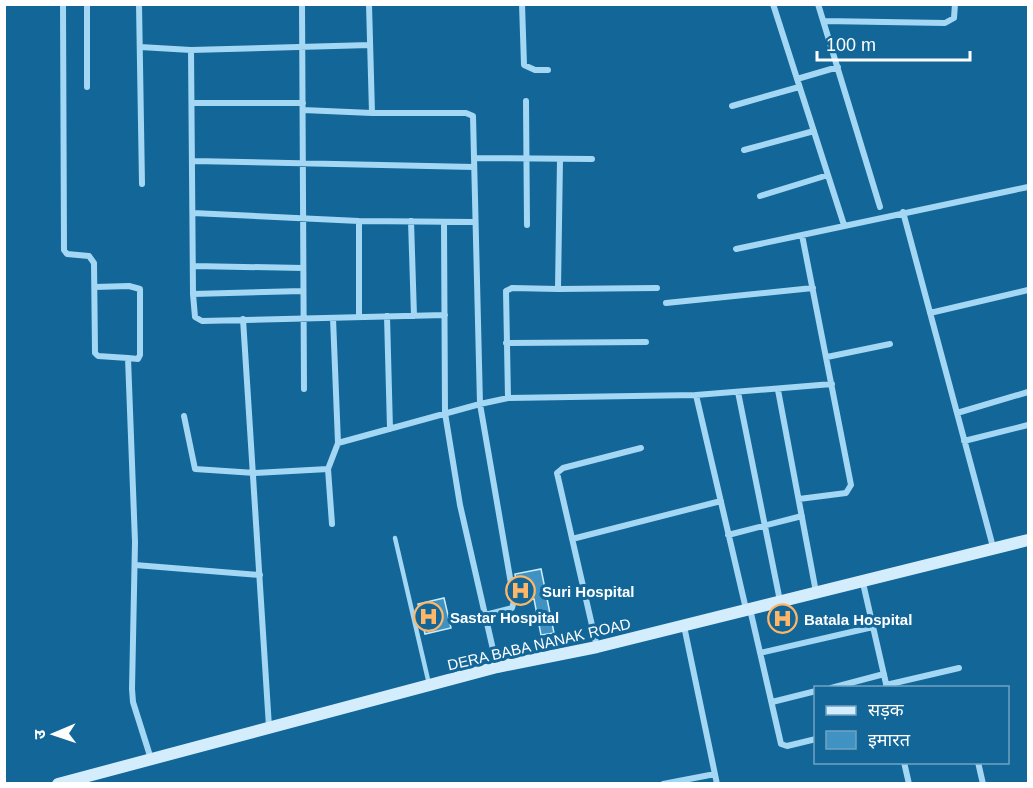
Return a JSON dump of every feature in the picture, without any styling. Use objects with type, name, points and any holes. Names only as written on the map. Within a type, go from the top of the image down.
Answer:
[{"type":"main road","name":"DERA BABA NANAK ROAD","points":[[58,783],[429,684],[497,667],[597,647],[780,601],[863,583],[993,547],[1029,540]]},
{"type":"street","points":[[63,4],[64,250],[67,254],[92,259],[95,287],[95,353],[98,356],[138,358],[140,356],[140,289],[129,286],[95,287]]},
{"type":"street","points":[[87,4],[87,87]]},
{"type":"street","points":[[139,4],[142,184]]},
{"type":"street","points":[[302,4],[304,389]]},
{"type":"street","points":[[369,4],[372,114]]},
{"type":"street","points":[[522,4],[524,65],[535,70],[548,70]]},
{"type":"street","points":[[772,4],[844,225]]},
{"type":"street","points":[[818,4],[880,207]]},
{"type":"street","points":[[824,21],[945,23],[954,18],[955,4]]},
{"type":"street","points":[[140,47],[191,51],[370,45]]},
{"type":"street","points":[[191,51],[193,314],[199,319],[445,315]]},
{"type":"street","points":[[796,79],[838,67]]},
{"type":"street","points":[[732,106],[799,87]]},
{"type":"street","points":[[526,101],[527,225]]},
{"type":"street","points":[[192,103],[303,106],[372,114],[471,113],[475,121],[474,167],[480,404],[514,601],[512,608],[485,615]]},
{"type":"street","points":[[744,150],[814,131]]},
{"type":"street","points":[[474,158],[592,159]]},
{"type":"street","points":[[558,289],[560,159]]},
{"type":"street","points":[[193,160],[474,167]]},
{"type":"street","points":[[760,196],[828,175]]},
{"type":"street","points":[[736,249],[1029,187]]},
{"type":"street","points":[[903,212],[993,547]]},
{"type":"street","points":[[193,213],[359,221],[475,222]]},
{"type":"street","points":[[359,221],[359,317]]},
{"type":"street","points":[[411,221],[414,316]]},
{"type":"street","points":[[444,222],[446,413],[460,505],[497,667]]},
{"type":"street","points":[[798,499],[846,493],[850,489],[827,357],[802,235]]},
{"type":"street","points":[[193,266],[303,268]]},
{"type":"street","points":[[508,398],[506,291],[512,288],[657,288]]},
{"type":"street","points":[[666,303],[813,288]]},
{"type":"street","points":[[930,313],[1029,290]]},
{"type":"street","points":[[192,294],[303,291]]},
{"type":"street","points":[[387,316],[390,429]]},
{"type":"street","points":[[332,524],[328,469],[338,443],[333,318]]},
{"type":"street","points":[[243,319],[255,473],[268,727]]},
{"type":"street","points":[[506,343],[646,342]]},
{"type":"street","points":[[827,357],[890,344]]},
{"type":"street","points":[[128,358],[135,565],[133,702],[151,759]]},
{"type":"street","points":[[338,443],[508,398],[696,395],[832,384]]},
{"type":"street","points":[[778,390],[817,593]]},
{"type":"street","points":[[738,392],[780,601]]},
{"type":"street","points":[[957,413],[1029,392]]},
{"type":"street","points":[[696,395],[728,535],[782,744],[788,746],[814,740]]},
{"type":"street","points":[[184,416],[195,469],[255,473],[328,469]]},
{"type":"street","points":[[964,441],[1029,425]]},
{"type":"street","points":[[597,647],[556,473],[563,468],[641,448]]},
{"type":"street","points":[[572,539],[721,501]]},
{"type":"street","points":[[728,535],[802,516]]},
{"type":"street","points":[[135,565],[260,575]]},
{"type":"street","points":[[863,583],[887,686],[958,668]]},
{"type":"street","points":[[684,625],[717,783]]},
{"type":"street","points":[[760,653],[873,627]]},
{"type":"street","points":[[835,686],[884,674]]},
{"type":"street","points":[[772,702],[814,692]]},
{"type":"street","points":[[904,764],[909,783]]},
{"type":"street","points":[[978,764],[983,783]]},
{"type":"street","points":[[663,783],[715,774]]},
{"type":"lane","points":[[395,538],[429,684]]},
{"type":"building","points":[[541,569],[554,633],[541,635],[534,599],[519,602],[515,574]]},
{"type":"building","points":[[444,598],[451,628],[425,634],[418,604]]},
{"type":"building","points":[[789,608],[793,619],[778,624],[774,614]]},
{"type":"place","name":"Suri Hospital","points":[[521,591]]},
{"type":"place","name":"Sastar Hospital","points":[[429,617]]},
{"type":"place","name":"Batala Hospital","points":[[783,619]]}]
